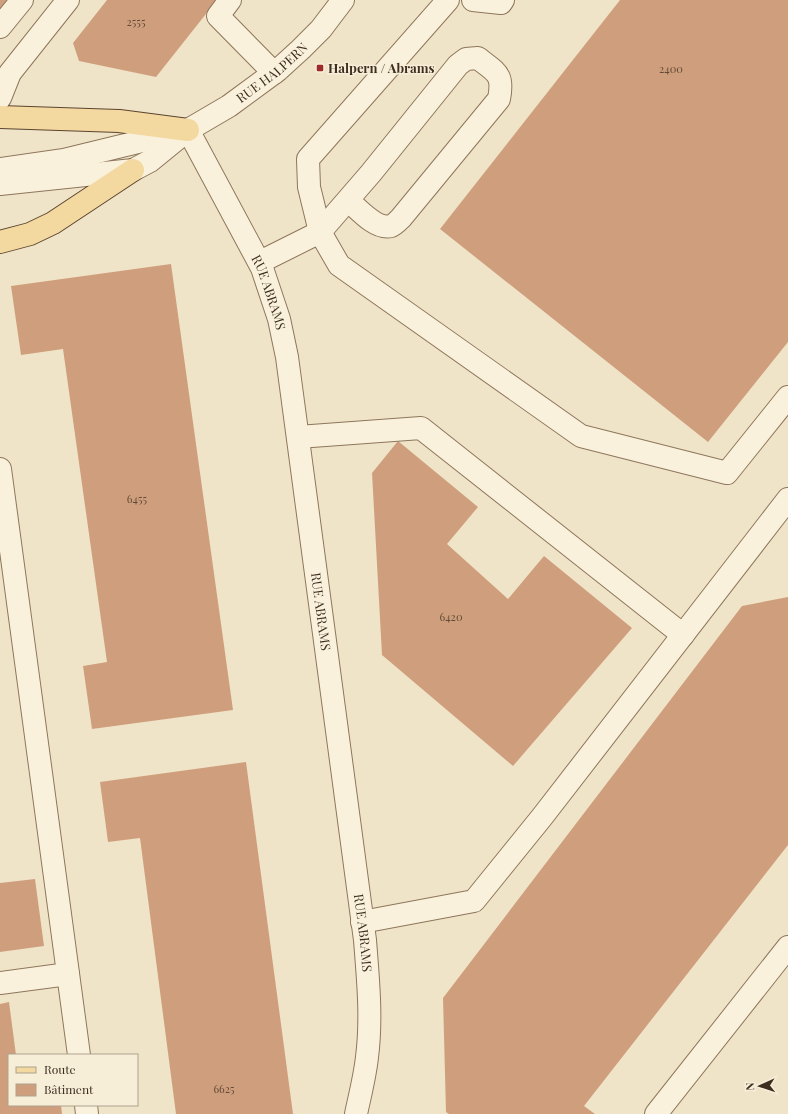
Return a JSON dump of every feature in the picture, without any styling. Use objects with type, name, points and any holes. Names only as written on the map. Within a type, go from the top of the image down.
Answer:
[{"type":"main road","points":[[0,117],[119,121],[188,130]]},
{"type":"main road","points":[[0,242],[30,234],[53,222],[133,170]]},
{"type":"street","points":[[0,27],[22,0]]},
{"type":"street","points":[[0,98],[5,70],[68,0]]},
{"type":"street","points":[[230,0],[218,16],[274,73]]},
{"type":"street","points":[[448,0],[308,159],[309,187],[320,232],[339,265],[581,436],[727,472],[788,397]]},
{"type":"street","points":[[473,0],[501,3],[503,0]]},
{"type":"street","name":"RUE HALPERN","points":[[0,184],[133,170],[150,161],[188,130],[229,106],[274,73],[321,29],[340,1]]},
{"type":"street","points":[[260,262],[320,232],[371,173],[458,65],[466,59],[478,58],[499,75],[502,86],[499,99],[401,218],[392,226],[384,227],[375,224],[348,200]]},
{"type":"street","name":"RUE HALPERN","points":[[0,169],[64,160],[188,130]]},
{"type":"street","name":"RUE ABRAMS","points":[[188,130],[260,262],[284,338],[362,922],[368,983],[369,1022],[367,1056],[359,1112]]},
{"type":"street","points":[[298,437],[421,428],[682,635]]},
{"type":"street","points":[[0,469],[79,1054]]},
{"type":"street","points":[[362,922],[474,901],[542,818],[788,499]]},
{"type":"street","points":[[656,1114],[788,947]]},
{"type":"street","points":[[0,983],[68,974]]},
{"type":"building","points":[[0,0],[11,0],[0,14]]},
{"type":"building","points":[[107,0],[217,0],[156,77],[79,61],[73,43]]},
{"type":"building","points":[[620,0],[788,0],[788,342],[708,442],[440,229]]},
{"type":"building","points":[[171,264],[233,710],[92,729],[83,666],[107,662],[63,349],[21,355],[11,286]]},
{"type":"building","points":[[398,441],[478,507],[447,544],[508,599],[544,556],[632,628],[513,766],[382,655],[372,473]]},
{"type":"building","points":[[788,597],[788,845],[584,1106],[595,1114],[449,1114],[446,1112],[443,998],[742,606]]},
{"type":"building","points":[[246,762],[293,1114],[176,1114],[140,838],[108,842],[100,782]]},
{"type":"building","points":[[35,879],[44,946],[0,952],[0,883]]},
{"type":"building","points":[[9,1002],[16,1054],[8,1054],[8,1106],[61,1106],[62,1114],[0,1114],[0,1004]]},
{"type":"place","name":"Halpern / Abrams","points":[[320,68]]}]
